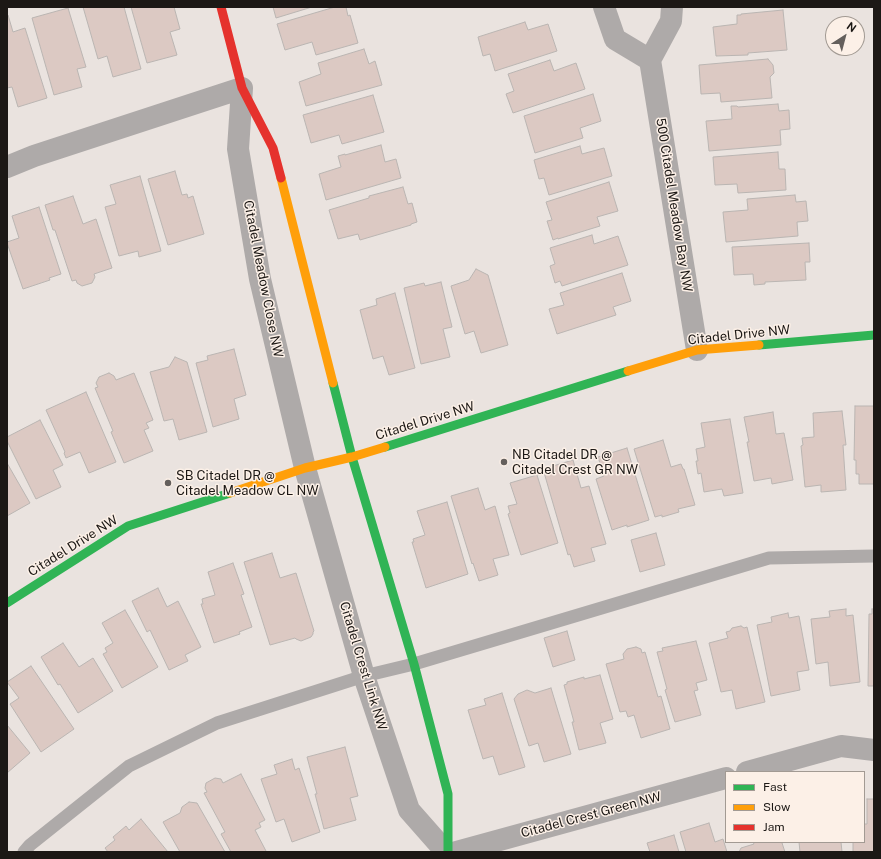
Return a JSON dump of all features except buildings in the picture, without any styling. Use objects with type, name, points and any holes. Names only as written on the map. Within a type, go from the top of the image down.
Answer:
[{"type":"street","name":"Citadel Meadow Close NW","points":[[220,7],[242,88],[273,148],[352,457]]},
{"type":"street","points":[[604,7],[615,39],[650,60],[671,22],[672,7]]},
{"type":"street","name":"500 Citadel Meadow Bay NW","points":[[650,60],[697,350]]},
{"type":"street","name":"Citadel Meadow Close NW","points":[[242,88],[238,149],[240,164],[260,279],[304,468]]},
{"type":"street","points":[[7,167],[34,156],[242,88]]},
{"type":"street","name":"Citadel Drive NW","points":[[7,603],[128,526],[304,468],[352,457],[697,350],[874,335]]},
{"type":"street","name":"Citadel Crest Link NW","points":[[352,457],[414,664],[448,794],[447,852]]},
{"type":"street","name":"Citadel Crest Link NW","points":[[304,468],[364,676],[409,810],[447,852]]},
{"type":"street","points":[[752,771],[841,746],[874,750]]},
{"type":"street","name":"Citadel Crest Green NW","points":[[456,852],[725,778]]},
{"type":"lane","points":[[24,852],[30,845],[129,766],[217,723],[364,676],[414,664],[769,558],[874,556]]},
{"type":"traffic: fast","points":[[759,345],[874,335]]},
{"type":"traffic: fast","points":[[385,447],[628,371]]},
{"type":"traffic: fast","points":[[333,383],[352,457],[414,664],[448,794],[448,852]]},
{"type":"traffic: fast","points":[[7,603],[128,526],[230,493]]},
{"type":"traffic: slow","points":[[281,178],[333,383]]},
{"type":"traffic: slow","points":[[628,371],[697,350],[759,345]]},
{"type":"traffic: slow","points":[[230,493],[305,468],[352,457],[385,447]]},
{"type":"traffic: jam","points":[[221,7],[242,88],[273,148],[281,178]]},
{"type":"place","name":"NB Citadel DR @ Citadel Crest GR NW","points":[[504,462]]},
{"type":"place","name":"SB Citadel DR @ Citadel Meadow CL NW","points":[[168,483]]}]
